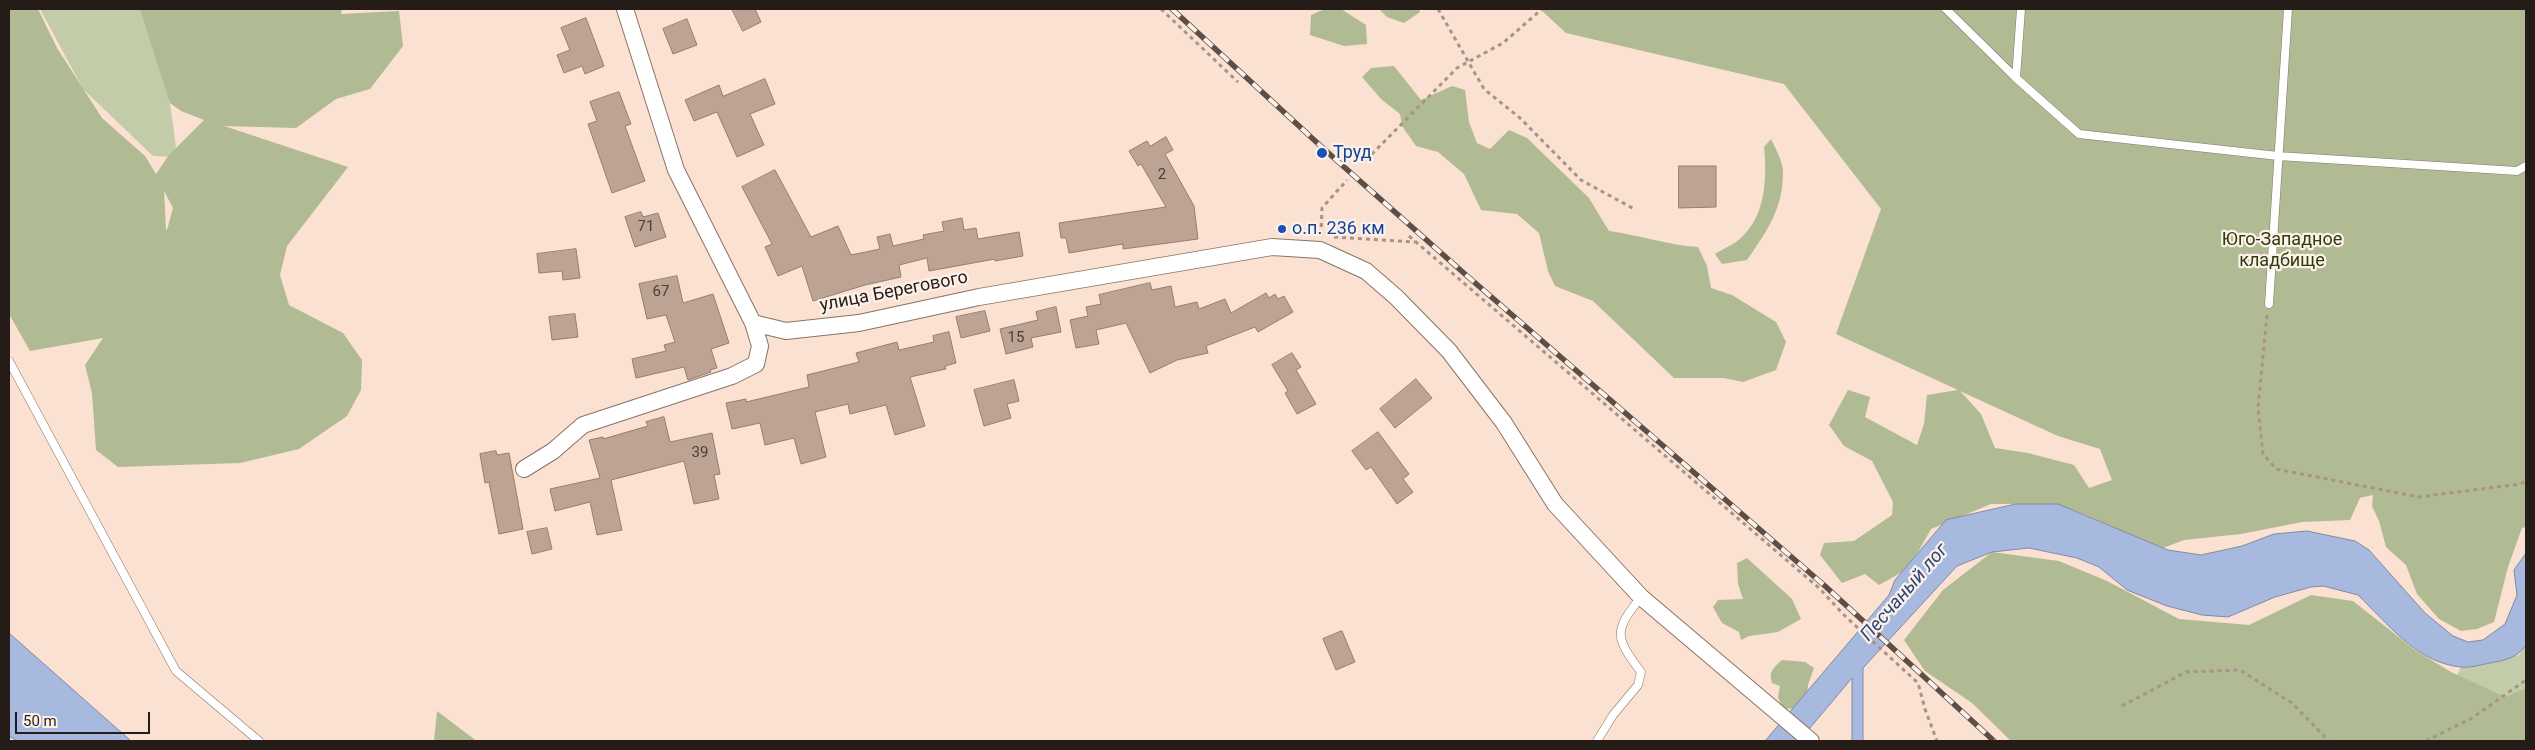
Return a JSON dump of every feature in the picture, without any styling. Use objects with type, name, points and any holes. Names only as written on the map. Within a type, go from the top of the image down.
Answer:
[{"type":"street","points":[[524,469],[552,451],[583,425],[732,376],[756,364],[760,346],[753,323],[676,170],[625,9]]},
{"type":"street","points":[[1320,243],[1366,271],[1396,296],[1449,351],[1504,423],[1555,504],[1641,597],[1811,741]]},
{"type":"street","name":"улица Берегового","points":[[753,323],[786,330],[859,323],[979,297],[1272,248],[1320,243]]},
{"type":"lane","points":[[1946,9],[2016,78],[2079,134],[2278,156],[2518,171],[2526,166]]},
{"type":"lane","points":[[2016,78],[2021,9]]},
{"type":"lane","points":[[2269,304],[2288,9]]},
{"type":"lane","points":[[9,361],[176,671],[258,741]]},
{"type":"lane","points":[[1597,741],[1613,715],[1638,685],[1641,672],[1626,652],[1619,633],[1624,618],[1641,597]]},
{"type":"path","points":[[1161,9],[1238,82]]},
{"type":"path","points":[[1438,9],[1484,89],[1520,118],[1581,180],[1636,210]]},
{"type":"path","points":[[1366,160],[1467,60],[1503,43],[1542,9]]},
{"type":"path","points":[[1347,180],[1322,208],[1320,243],[1416,242]]},
{"type":"path","points":[[1409,236],[1819,588],[1845,616],[1918,683],[1924,708],[1937,741]]},
{"type":"path","points":[[2269,304],[2258,408],[2263,454],[2276,470],[2419,497],[2520,484],[2526,481]]},
{"type":"path","points":[[2122,706],[2186,672],[2240,670],[2292,703],[2329,741]]},
{"type":"path","points":[[2426,741],[2472,718],[2526,680]]},
{"type":"green space","points":[[9,9],[38,9],[57,48],[102,118],[145,156],[156,174],[169,155],[204,120],[181,111],[170,103],[140,9],[342,9],[341,14],[399,11],[403,46],[370,89],[336,99],[296,128],[224,126],[348,167],[287,246],[280,275],[289,305],[343,333],[362,360],[361,390],[347,416],[299,449],[240,463],[118,467],[96,450],[92,393],[85,365],[103,338],[30,351],[9,314]],"holes":[[[164,191],[173,208],[167,230]]]},
{"type":"green space","points":[[40,9],[141,9],[161,62],[177,157],[153,156],[83,89]]},
{"type":"green space","points":[[1325,9],[1341,9],[1366,25],[1367,44],[1344,46],[1310,35],[1311,15]]},
{"type":"green space","points":[[1379,9],[1419,9],[1420,12],[1404,23],[1387,17]]},
{"type":"green space","name":"Юго-Западное кладбище","points":[[1540,9],[2526,9],[2526,527],[2522,528],[2508,567],[2494,622],[2477,629],[2461,631],[2439,619],[2417,594],[2406,565],[2386,547],[2379,521],[2372,506],[2373,495],[2360,498],[2350,520],[2302,522],[2241,534],[2184,540],[2163,548],[2076,511],[2035,504],[1991,504],[1931,529],[1918,552],[1902,572],[1879,585],[1865,574],[1842,583],[1820,555],[1824,543],[1854,541],[1892,515],[1893,502],[1872,461],[1844,446],[1829,425],[1848,390],[1870,397],[1865,417],[1917,445],[1924,424],[1927,395],[1958,390],[1836,334],[1881,209],[1784,84],[1566,33]],"holes":[[[1960,391],[2058,436],[2100,449],[2112,480],[2089,488],[2074,465],[2028,453],[1995,448],[1981,414]]]},
{"type":"green space","points":[[1394,66],[1421,100],[1452,86],[1465,90],[1469,122],[1477,143],[1490,149],[1509,130],[1527,138],[1589,198],[1609,231],[1698,247],[1707,266],[1711,288],[1732,295],[1776,322],[1786,342],[1776,370],[1743,382],[1724,378],[1674,378],[1593,301],[1555,286],[1548,271],[1539,233],[1517,214],[1481,210],[1464,174],[1438,152],[1416,146],[1402,126],[1400,114],[1381,99],[1362,77],[1371,68]]},
{"type":"green space","points":[[1771,139],[1783,168],[1782,185],[1777,208],[1767,229],[1747,260],[1722,264],[1715,254],[1742,237],[1756,218],[1765,183],[1764,147]]},
{"type":"green space","points":[[1992,552],[2059,561],[2107,581],[2179,619],[2249,625],[2311,595],[2353,601],[2415,650],[2451,672],[2505,697],[2526,688],[2526,741],[2011,741],[1972,703],[1925,671],[1904,640],[1943,590]]},
{"type":"green space","points":[[1747,558],[1792,599],[1801,619],[1778,632],[1749,636],[1741,640],[1739,632],[1722,623],[1713,607],[1718,600],[1743,599],[1738,584],[1737,563]]},
{"type":"green space","points":[[2526,645],[2526,741],[2425,741],[2461,667],[2484,664],[2519,655]]},
{"type":"green space","points":[[1782,660],[1805,662],[1814,668],[1808,685],[1807,697],[1799,708],[1783,709],[1778,697],[1780,686],[1772,683],[1771,673],[1774,667]]},
{"type":"green space","points":[[437,711],[474,739],[476,741],[434,741]]},
{"type":"water","name":"Песчаный лог","points":[[2016,504],[2058,504],[2168,550],[2201,555],[2242,546],[2274,534],[2307,531],[2355,541],[2369,550],[2425,613],[2453,636],[2468,642],[2483,640],[2505,624],[2517,595],[2514,570],[2526,553],[2526,645],[2515,656],[2506,659],[2475,666],[2460,667],[2444,664],[2430,658],[2403,640],[2358,595],[2323,586],[2311,587],[2275,597],[2228,617],[2202,615],[2167,606],[2127,590],[2099,567],[2077,558],[2029,548],[1992,552],[1957,566],[1863,668],[1863,741],[1852,741],[1852,678],[1799,741],[1765,741],[1889,595],[1895,580],[1946,520]]},
{"type":"water","points":[[9,633],[131,741],[17,741],[9,736]]},
{"type":"building","points":[[732,9],[755,9],[761,22],[743,31]]},
{"type":"building","points":[[586,18],[604,66],[585,74],[582,66],[564,73],[557,55],[570,50],[561,28]]},
{"type":"building","points":[[687,19],[697,45],[673,54],[663,29]]},
{"type":"building","points":[[765,79],[775,104],[750,114],[764,145],[737,157],[717,112],[694,121],[685,100],[719,85],[723,96]]},
{"type":"building","points":[[619,92],[631,124],[625,126],[645,181],[612,193],[588,124],[597,121],[590,102]]},
{"type":"building","points":[[1166,137],[1173,150],[1165,154],[1194,206],[1198,239],[1123,249],[1123,244],[1069,253],[1066,238],[1061,238],[1059,223],[1166,207],[1141,164],[1138,166],[1129,151],[1147,141],[1150,146]]},
{"type":"building","points":[[1679,166],[1716,166],[1716,207],[1679,208]]},
{"type":"building","points":[[775,170],[811,237],[838,226],[851,255],[880,249],[877,237],[890,234],[893,246],[924,239],[923,235],[944,231],[942,222],[962,218],[964,230],[976,228],[978,239],[1019,232],[1023,256],[929,271],[927,258],[899,265],[901,277],[865,285],[813,301],[802,266],[778,276],[765,247],[772,244],[742,187]]},
{"type":"building","points":[[641,212],[643,217],[658,213],[666,237],[635,247],[625,217]]},
{"type":"building","points":[[576,249],[580,278],[563,280],[562,271],[539,273],[537,254]]},
{"type":"building","points":[[677,276],[683,303],[713,294],[729,343],[711,349],[717,368],[710,370],[711,372],[688,380],[684,367],[636,378],[632,359],[666,351],[664,345],[675,342],[666,315],[647,319],[639,284]]},
{"type":"building","points":[[1150,283],[1152,290],[1171,286],[1175,307],[1197,302],[1199,309],[1225,299],[1231,313],[1266,293],[1269,298],[1275,294],[1278,299],[1284,296],[1293,312],[1258,332],[1255,327],[1206,346],[1208,353],[1177,360],[1150,373],[1126,323],[1096,330],[1099,344],[1076,348],[1070,320],[1088,316],[1086,307],[1101,304],[1099,295]]},
{"type":"building","points":[[1056,307],[1061,332],[1031,338],[1033,347],[1006,354],[1000,329],[1038,320],[1036,312]]},
{"type":"building","points":[[985,311],[990,331],[961,338],[956,317]]},
{"type":"building","points":[[575,314],[578,337],[552,340],[549,317]]},
{"type":"building","points":[[949,332],[956,363],[945,366],[946,369],[910,377],[925,426],[895,435],[886,405],[850,414],[848,404],[815,412],[826,457],[801,464],[794,438],[765,445],[760,423],[732,429],[726,403],[746,399],[746,402],[809,387],[807,375],[859,362],[856,353],[897,342],[899,350],[934,342],[933,336]]},
{"type":"building","points":[[1292,353],[1301,367],[1296,370],[1316,404],[1297,414],[1285,393],[1288,391],[1272,365]]},
{"type":"building","points":[[1416,379],[1432,398],[1395,428],[1380,409]]},
{"type":"building","points":[[1014,380],[1019,401],[1007,404],[1011,418],[984,426],[974,390]]},
{"type":"building","points":[[664,417],[670,442],[712,433],[720,474],[714,475],[719,499],[694,504],[684,461],[611,480],[622,530],[597,535],[590,502],[555,511],[550,489],[600,478],[589,440],[603,437],[603,439],[648,426],[646,422]]},
{"type":"building","points":[[1378,432],[1409,474],[1403,479],[1413,492],[1397,504],[1371,467],[1366,470],[1352,451]]},
{"type":"building","points":[[496,451],[497,455],[509,453],[523,529],[499,534],[489,482],[485,483],[480,454]]},
{"type":"building","points":[[547,528],[552,549],[532,554],[527,532]]},
{"type":"building","points":[[1342,631],[1355,662],[1336,670],[1323,639]]},
{"type":"railway","points":[[1172,9],[1325,150],[1466,275],[1825,586],[1994,741]]},
{"type":"place","name":"Труд","points":[[1322,153]]},
{"type":"place","name":"о.п. 236 км","points":[[1282,229]]}]
